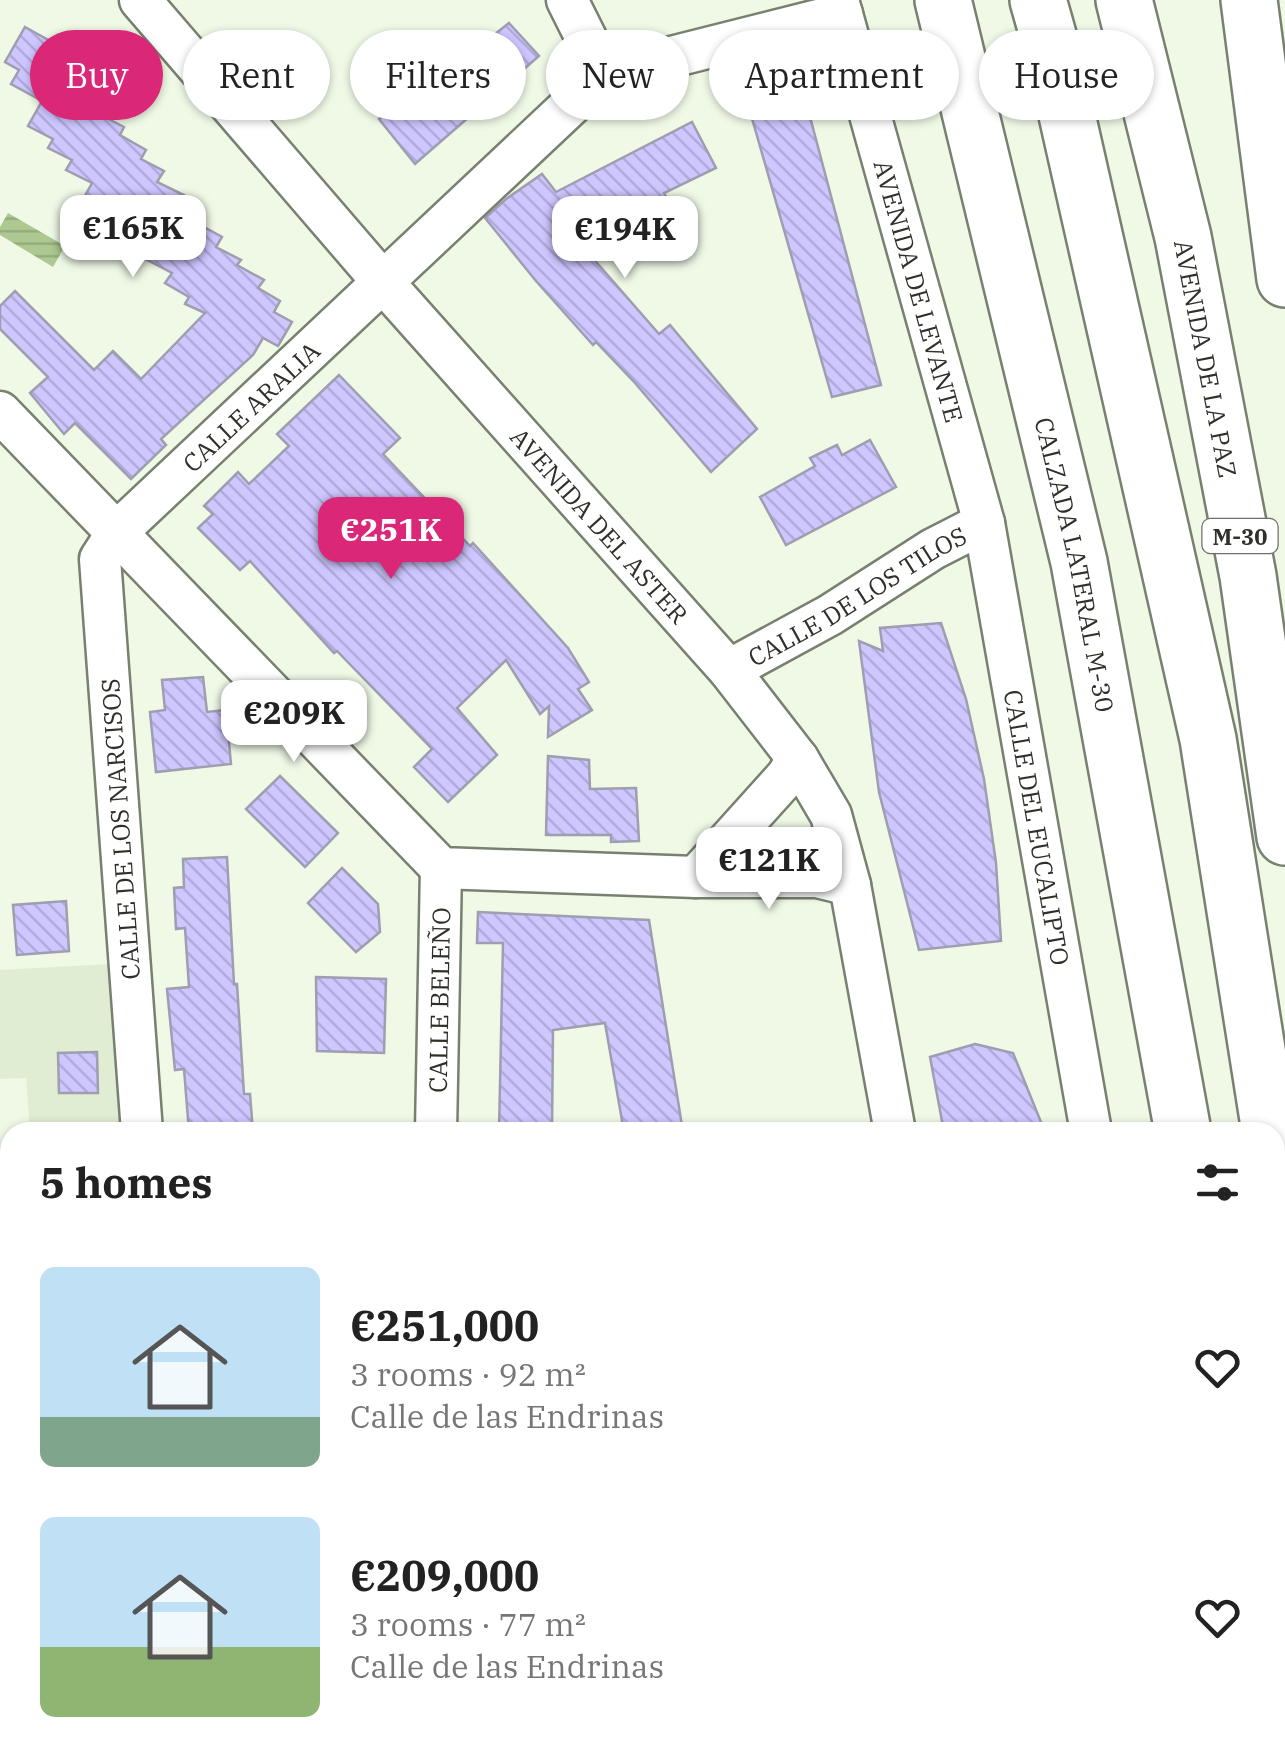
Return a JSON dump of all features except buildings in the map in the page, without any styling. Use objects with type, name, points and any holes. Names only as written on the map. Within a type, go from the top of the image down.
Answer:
[{"type":"highway","name":"CALZADA LATERAL M-30","points":[[944,0],[1078,562],[1181,1122]]},
{"type":"highway","points":[[1038,0],[1208,739],[1268,1122]]},
{"type":"highway","name":"AVENIDA DE LA PAZ","points":[[1124,0],[1183,236],[1248,576],[1285,837]]},
{"type":"highway","points":[[1210,0],[1284,272]]},
{"type":"highway","points":[[1248,0],[1284,272]]},
{"type":"street","name":"AVENIDA DEL ASTER","points":[[140,0],[382,281],[729,670],[798,758],[831,815],[850,885],[893,1122]]},
{"type":"street","points":[[567,0],[582,30]]},
{"type":"street","points":[[689,50],[840,7]]},
{"type":"street","name":"AVENIDA DE LEVANTE","points":[[840,7],[984,523]]},
{"type":"street","name":"CALLE ARALIA","points":[[118,531],[555,120]]},
{"type":"street","points":[[0,412],[442,868],[817,877],[850,885]]},
{"type":"street","name":"CALLE DE LOS TILOS","points":[[729,670],[984,523]]},
{"type":"street","name":"CALLE DEL EUCALIPTO","points":[[984,523],[1089,1122]]},
{"type":"street","name":"CALLE DE LOS NARCISOS","points":[[118,531],[100,560],[141,1122]]},
{"type":"street","points":[[696,877],[786,777],[798,758]]},
{"type":"street","name":"CALLE BELEÑO","points":[[436,1122],[442,868]]},
{"type":"shaded area","points":[[8,213],[65,246],[53,267],[0,235]]},
{"type":"shaded area","points":[[111,964],[121,1122],[29,1122],[26,1078],[0,1079],[0,970]]}]
